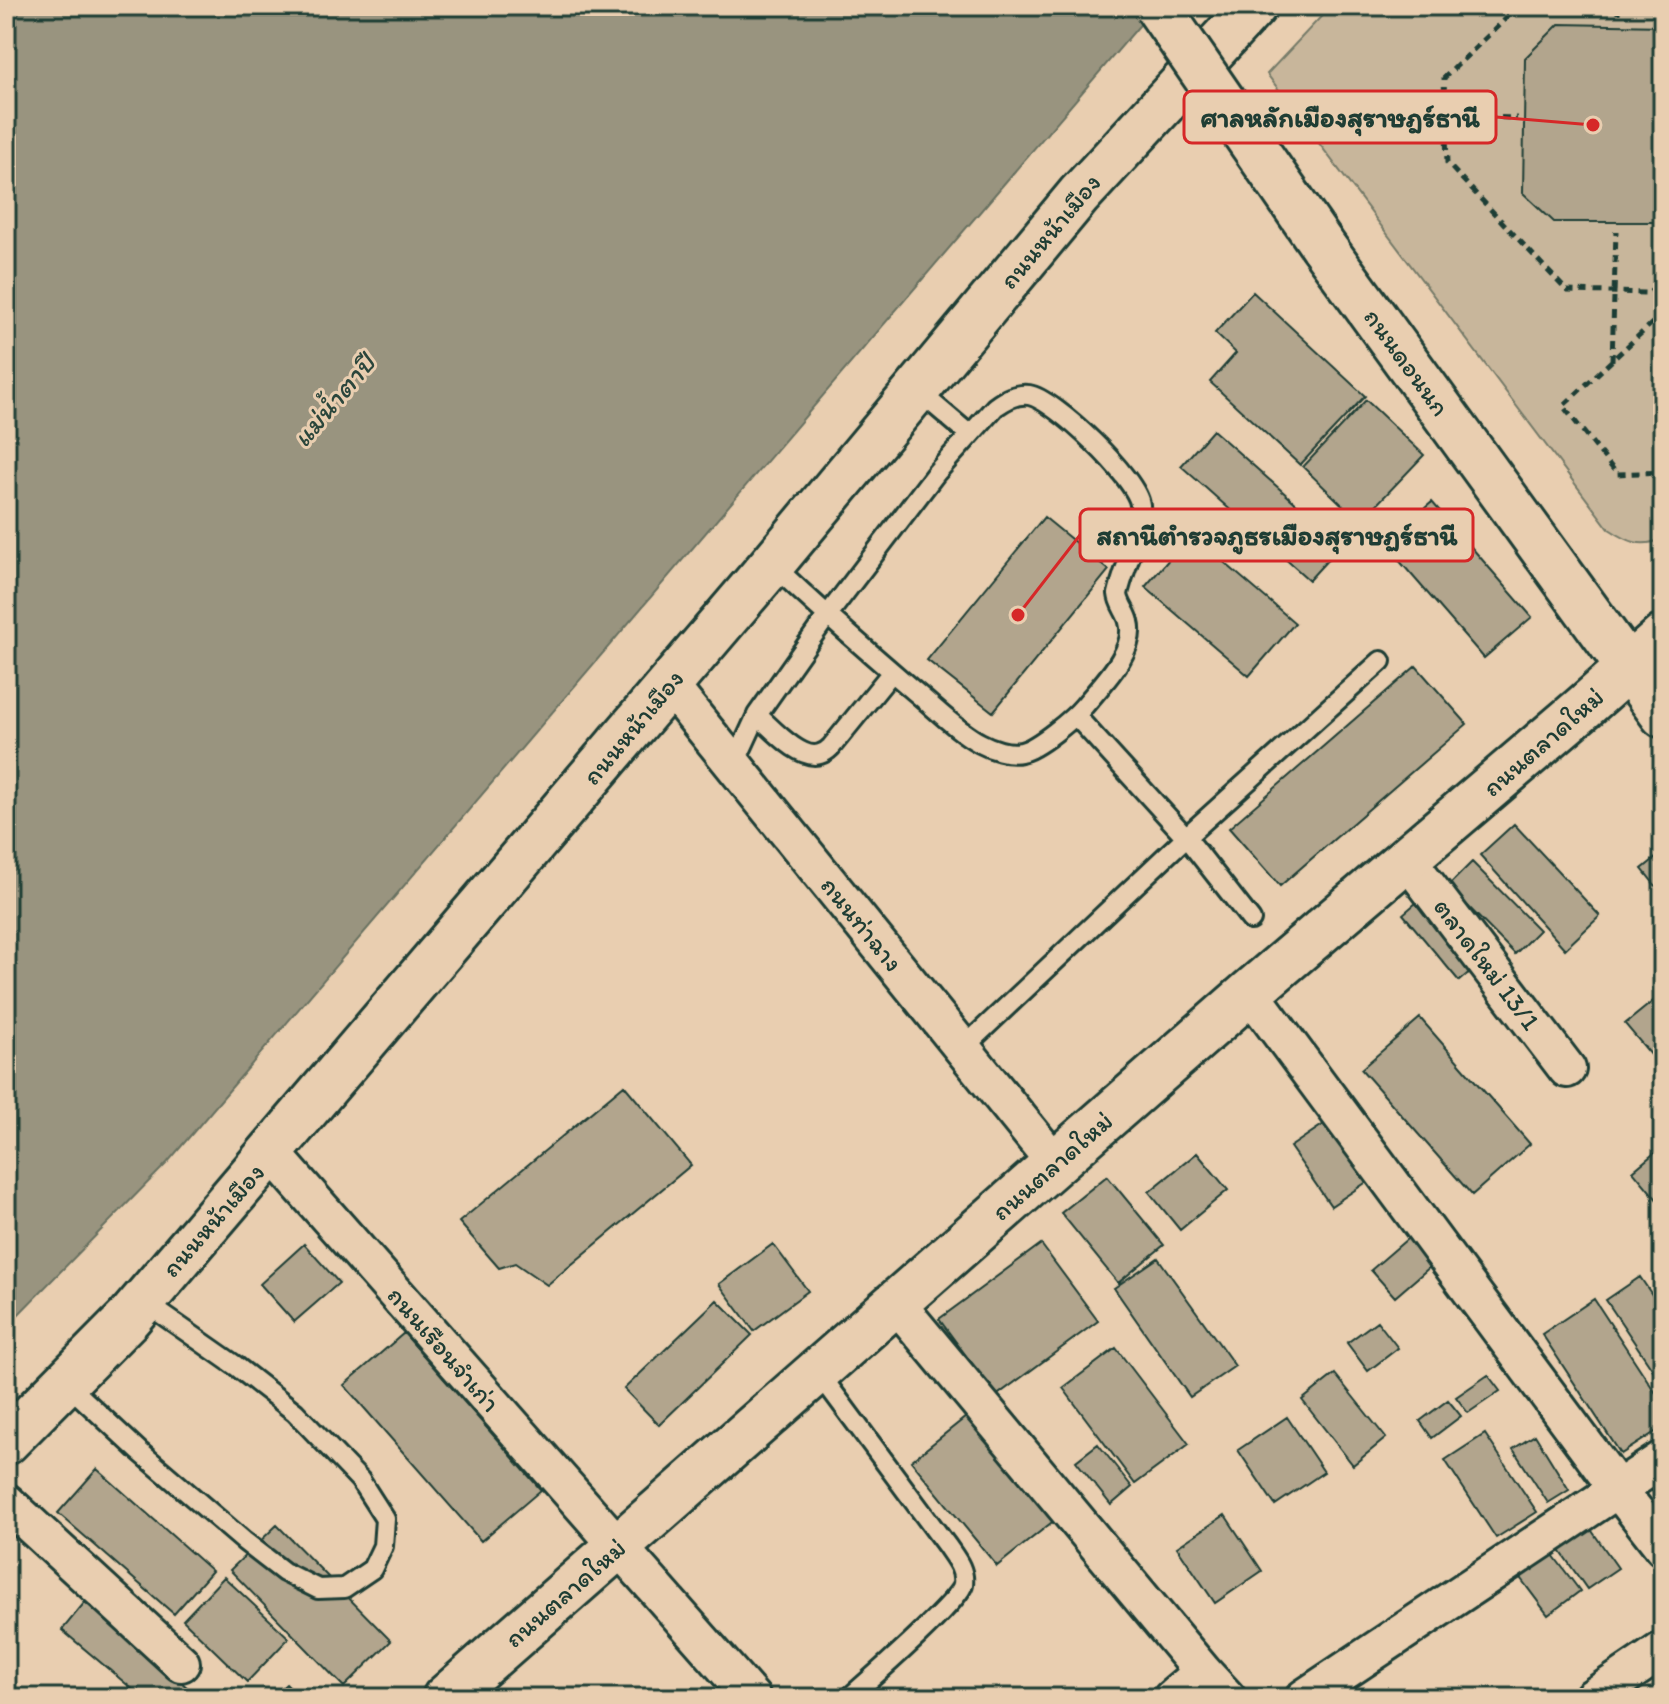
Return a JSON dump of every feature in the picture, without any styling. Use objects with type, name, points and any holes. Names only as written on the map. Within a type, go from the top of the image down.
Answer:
[{"type":"main road","name":"ถนนดอนนก","points":[[1157,6],[1322,245],[1663,715]]},
{"type":"main road","name":"ถนนหน้าเมือง","points":[[6,1442],[128,1319],[772,564],[1079,195],[1254,6]]},
{"type":"main road","name":"ถนนตลาดใหม่","points":[[445,1698],[1250,992],[1663,637]]},
{"type":"street","name":"ถนนท่าฉาง","points":[[669,685],[1055,1163]]},
{"type":"street","name":"ตลาดใหม่ 13/1","points":[[1407,859],[1567,1069]]},
{"type":"street","points":[[1250,992],[1663,1547]]},
{"type":"street","name":"ถนนเรือนจำเก่า","points":[[271,1152],[752,1698]]},
{"type":"street","points":[[896,1303],[1227,1698]]},
{"type":"street","points":[[1304,1698],[1663,1459]]},
{"type":"street","points":[[6,1502],[181,1663]]},
{"type":"street","points":[[1592,1698],[1663,1650]]},
{"type":"street","points":[[1172,1698],[1203,1672]]},
{"type":"lane","points":[[917,390],[970,435]]},
{"type":"lane","points":[[734,765],[757,715],[827,616],[936,473],[995,407],[1006,399],[1028,395],[1043,400],[1087,436],[1125,475],[1140,502],[1139,520],[1118,594],[1129,621],[1128,644],[1118,664],[1076,716],[1021,753],[1002,752],[979,743],[827,616],[772,564]]},
{"type":"lane","points":[[962,1049],[1186,837],[1381,661]]},
{"type":"lane","points":[[757,715],[792,746],[809,755],[819,755],[831,747],[892,672]]},
{"type":"lane","points":[[1076,716],[1186,837],[1251,920]]},
{"type":"lane","points":[[66,1383],[139,1451],[284,1572],[318,1589],[344,1588],[372,1569],[383,1546],[385,1519],[360,1480],[295,1412],[143,1301]]},
{"type":"lane","points":[[818,1372],[963,1570],[961,1592],[849,1698]]},
{"type":"path","points":[[1501,6],[1510,15]]},
{"type":"path","points":[[1519,6],[1444,78],[1447,163],[1567,291],[1649,293],[1663,282]]},
{"type":"path","points":[[1618,6],[1618,16]]},
{"type":"path","points":[[1445,116],[1517,118]]},
{"type":"path","points":[[1612,362],[1616,231]]},
{"type":"path","points":[[1663,313],[1563,406],[1617,474],[1663,472]]},
{"type":"shaded area","points":[[1331,6],[1663,6],[1663,539],[1635,542],[1609,529],[1267,74]]},
{"type":"water","name":"แม่น้ำตาปี","points":[[6,6],[1156,6],[167,1163],[6,1327]]},
{"type":"building","points":[[1559,24],[1663,26],[1663,222],[1554,222],[1523,193],[1525,58]]},
{"type":"building","points":[[1253,292],[1365,396],[1300,465],[1210,382],[1236,353],[1215,333]]},
{"type":"building","points":[[1366,400],[1424,455],[1360,522],[1303,467]]},
{"type":"building","points":[[1213,430],[1342,544],[1309,580],[1181,466]]},
{"type":"building","points":[[1432,502],[1532,617],[1484,658],[1384,543]]},
{"type":"building","points":[[1044,517],[1109,570],[993,712],[927,660]]},
{"type":"building","points":[[1191,534],[1295,623],[1249,676],[1145,587]]},
{"type":"building","points":[[1416,666],[1467,724],[1280,886],[1229,828]]},
{"type":"building","points":[[1514,824],[1600,916],[1565,949],[1480,855]]},
{"type":"building","points":[[1663,852],[1663,895],[1642,869]]},
{"type":"building","points":[[1472,862],[1539,930],[1515,954],[1448,886]]},
{"type":"building","points":[[1423,897],[1479,964],[1459,981],[1403,914]]},
{"type":"building","points":[[1663,993],[1663,1069],[1625,1024]]},
{"type":"building","points":[[1420,1018],[1530,1144],[1472,1195],[1361,1069]]},
{"type":"building","points":[[624,1085],[691,1165],[547,1285],[515,1263],[499,1268],[459,1222]]},
{"type":"building","points":[[1336,1116],[1377,1175],[1331,1206],[1290,1147]]},
{"type":"building","points":[[1663,1146],[1663,1207],[1633,1171]]},
{"type":"building","points":[[1197,1153],[1228,1190],[1180,1230],[1149,1192]]},
{"type":"building","points":[[1107,1176],[1164,1245],[1118,1283],[1061,1213]]},
{"type":"building","points":[[1414,1233],[1438,1260],[1395,1297],[1371,1270]]},
{"type":"building","points":[[304,1244],[339,1283],[294,1322],[260,1284]]},
{"type":"building","points":[[773,1244],[808,1291],[754,1331],[719,1284]]},
{"type":"building","points":[[1041,1244],[1098,1321],[996,1396],[939,1319]]},
{"type":"building","points":[[1158,1258],[1235,1366],[1190,1397],[1114,1288]]},
{"type":"building","points":[[1640,1277],[1663,1311],[1663,1385],[1606,1300]]},
{"type":"building","points":[[1594,1299],[1663,1404],[1663,1427],[1621,1454],[1542,1334]]},
{"type":"building","points":[[717,1300],[752,1335],[659,1425],[624,1389]]},
{"type":"building","points":[[1377,1321],[1398,1348],[1368,1371],[1347,1343]]},
{"type":"building","points":[[404,1333],[541,1490],[481,1541],[344,1385]]},
{"type":"building","points":[[1116,1348],[1189,1444],[1135,1484],[1063,1388]]},
{"type":"building","points":[[1335,1374],[1386,1438],[1353,1465],[1302,1400]]},
{"type":"building","points":[[1488,1375],[1500,1391],[1468,1413],[1456,1397]]},
{"type":"building","points":[[1448,1400],[1461,1416],[1432,1438],[1420,1421]]},
{"type":"building","points":[[976,1409],[1061,1515],[997,1566],[911,1461]]},
{"type":"building","points":[[1287,1417],[1324,1472],[1275,1505],[1238,1450]]},
{"type":"building","points":[[1485,1434],[1537,1512],[1496,1538],[1445,1460]]},
{"type":"building","points":[[1535,1435],[1569,1490],[1548,1503],[1513,1449]]},
{"type":"building","points":[[1098,1444],[1132,1487],[1111,1505],[1076,1461]]},
{"type":"building","points":[[97,1469],[212,1571],[174,1614],[58,1513]]},
{"type":"building","points":[[1663,1471],[1663,1508],[1646,1481]]},
{"type":"building","points":[[1225,1515],[1262,1571],[1215,1603],[1177,1547]]},
{"type":"building","points":[[1585,1521],[1618,1568],[1587,1589],[1554,1542]]},
{"type":"building","points":[[277,1525],[391,1641],[344,1687],[230,1570]]},
{"type":"building","points":[[1544,1543],[1580,1591],[1548,1615],[1512,1567]]},
{"type":"building","points":[[224,1577],[289,1638],[247,1682],[183,1620]]},
{"type":"building","points":[[85,1602],[200,1698],[143,1698],[62,1630]]},
{"type":"building","points":[[286,1684],[300,1698],[270,1698]]},
{"type":"place","name":"ศาลหลักเมืองสุราษฎร์ธานี","points":[[1593,125]]},
{"type":"place","name":"สถานีตำรวจภูธรเมืองสุราษฏร์ธานี","points":[[1018,615]]}]
